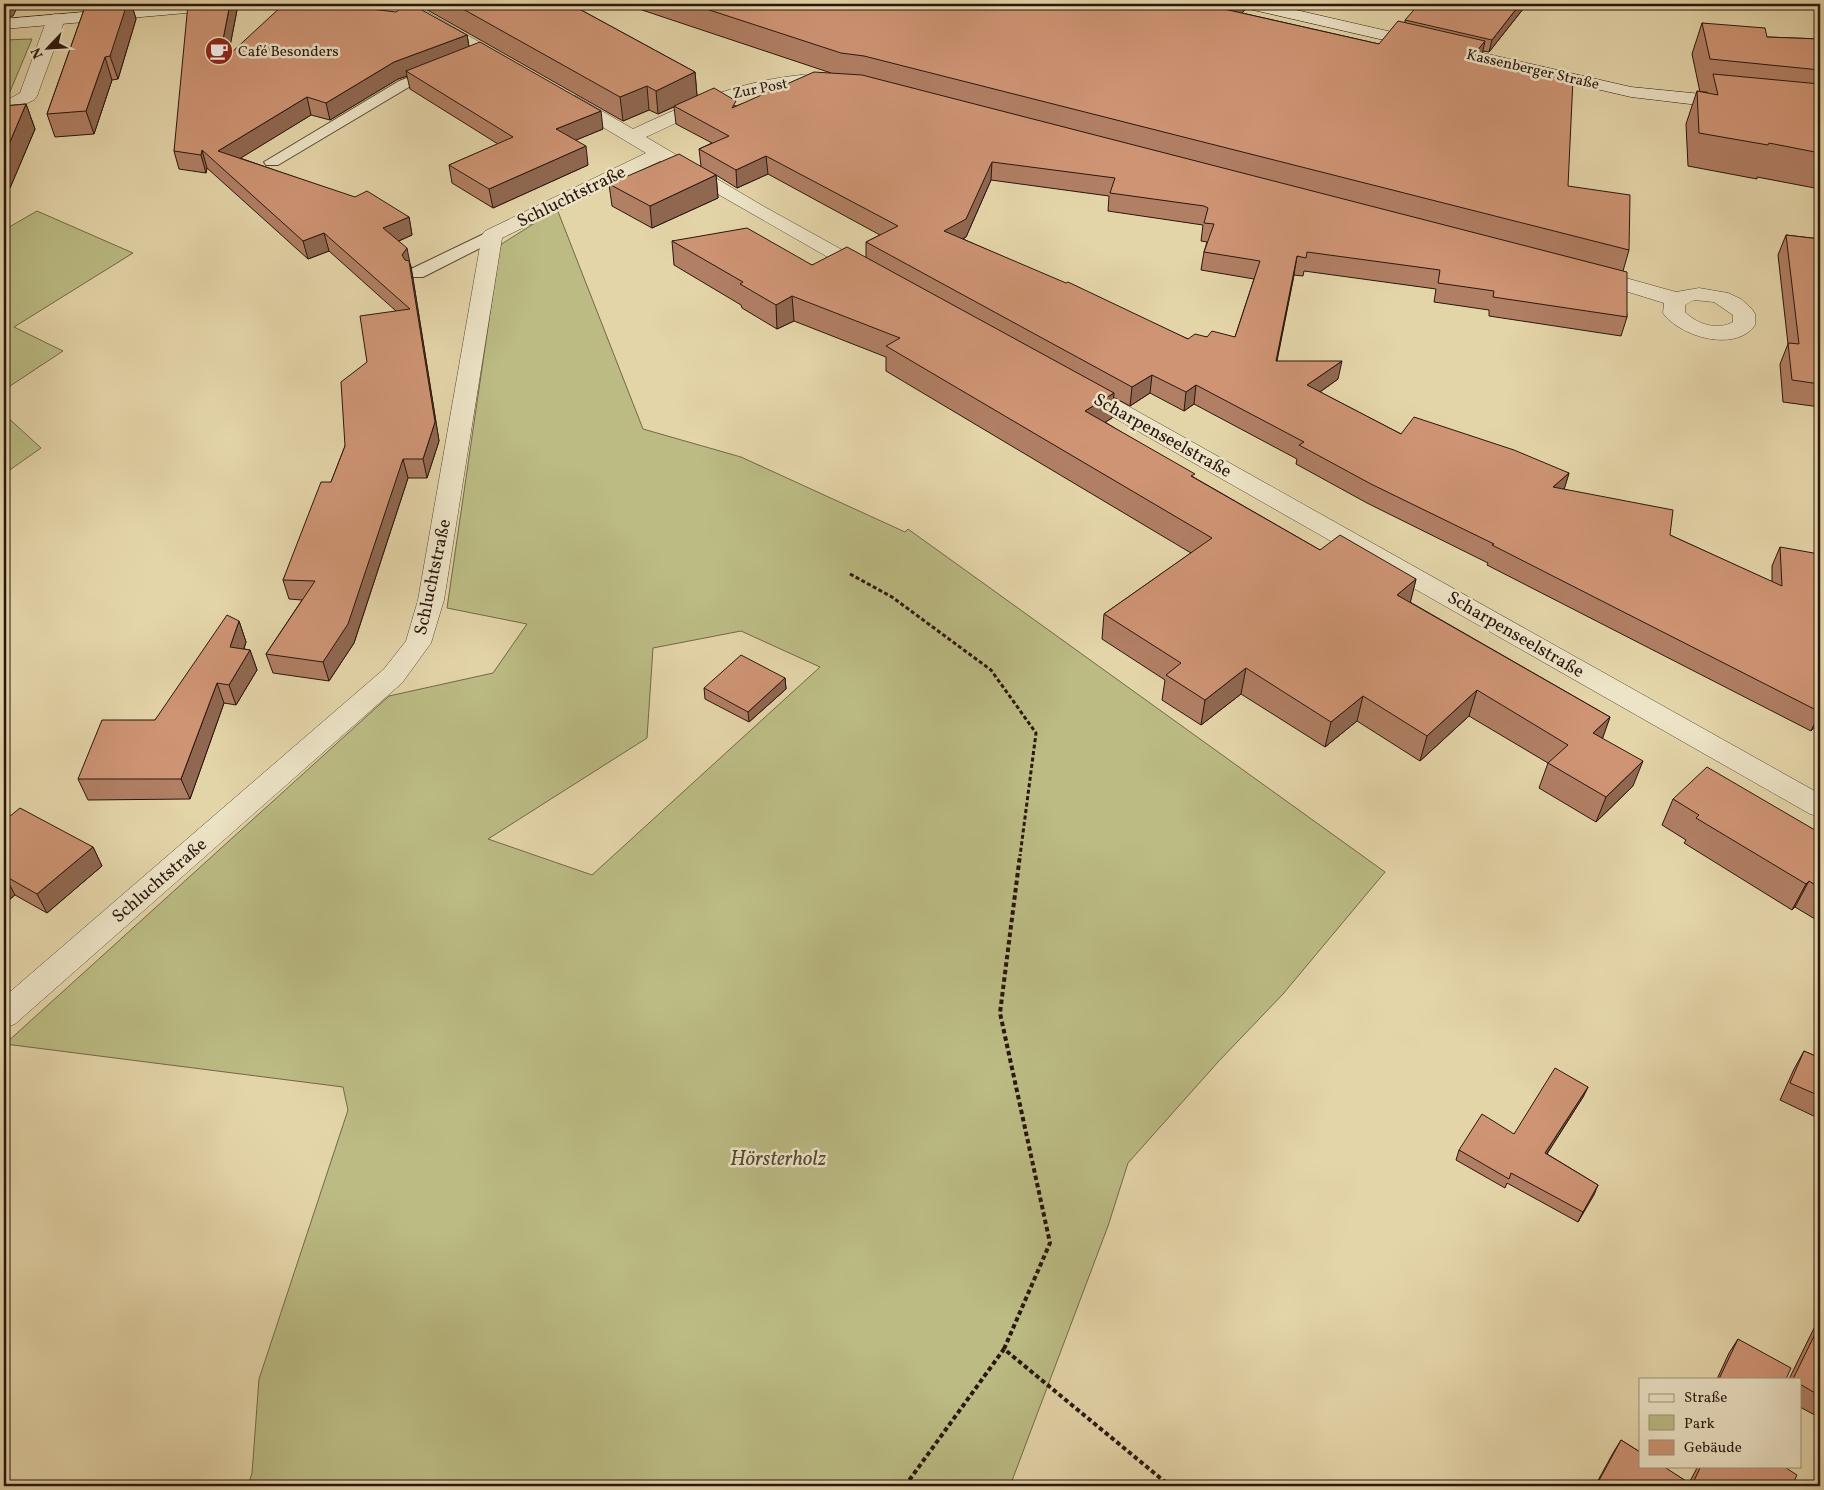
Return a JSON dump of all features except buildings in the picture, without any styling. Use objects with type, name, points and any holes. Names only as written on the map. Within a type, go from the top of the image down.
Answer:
[{"type":"street","points":[[4,24],[232,4]]},
{"type":"street","points":[[402,4],[476,55],[517,71]]},
{"type":"street","name":"Kassenberger Straße","points":[[1251,4],[1631,92],[1748,105]]},
{"type":"street","points":[[4,109],[28,96],[56,19]]},
{"type":"street","name":"Zur Post","points":[[633,136],[714,99],[746,88],[800,81],[845,83]]},
{"type":"street","points":[[559,94],[756,210],[883,280]]},
{"type":"street","name":"Schluchtstraße","points":[[4,1015],[393,676],[418,643],[431,600],[492,235],[661,153]]},
{"type":"street","points":[[1576,271],[1650,290],[1677,300]]},
{"type":"street","name":"Scharpenseelstraße","points":[[1062,379],[1269,494],[1820,807]]},
{"type":"lane","points":[[272,162],[404,84],[450,66]]},
{"type":"lane","points":[[417,273],[492,235]]},
{"type":"path","points":[[850,574],[892,597],[991,670],[1036,733],[1000,1013],[1050,1243],[1004,1349],[905,1486]]},
{"type":"path","points":[[1004,1349],[1170,1486]]},
{"type":"green space","points":[[32,39],[9,94],[4,96],[4,40]]},
{"type":"green space","name":"Hörsterholz","points":[[557,209],[643,429],[741,457],[905,532],[908,529],[1385,872],[1283,994],[1218,1062],[1128,1163],[1108,1226],[1010,1486],[248,1486],[252,1473],[259,1379],[348,1110],[343,1087],[5,1044],[389,696],[493,673],[527,624],[447,608],[500,245]],"holes":[[[741,631],[820,667],[592,875],[488,839],[647,738],[653,648]]]},
{"type":"green space","points":[[37,211],[133,253],[14,327],[63,351],[4,390],[4,230]]},
{"type":"green space","points":[[4,414],[41,448],[4,474]]},
{"type":"place","name":"Café Besonders","points":[[219,51]]}]
